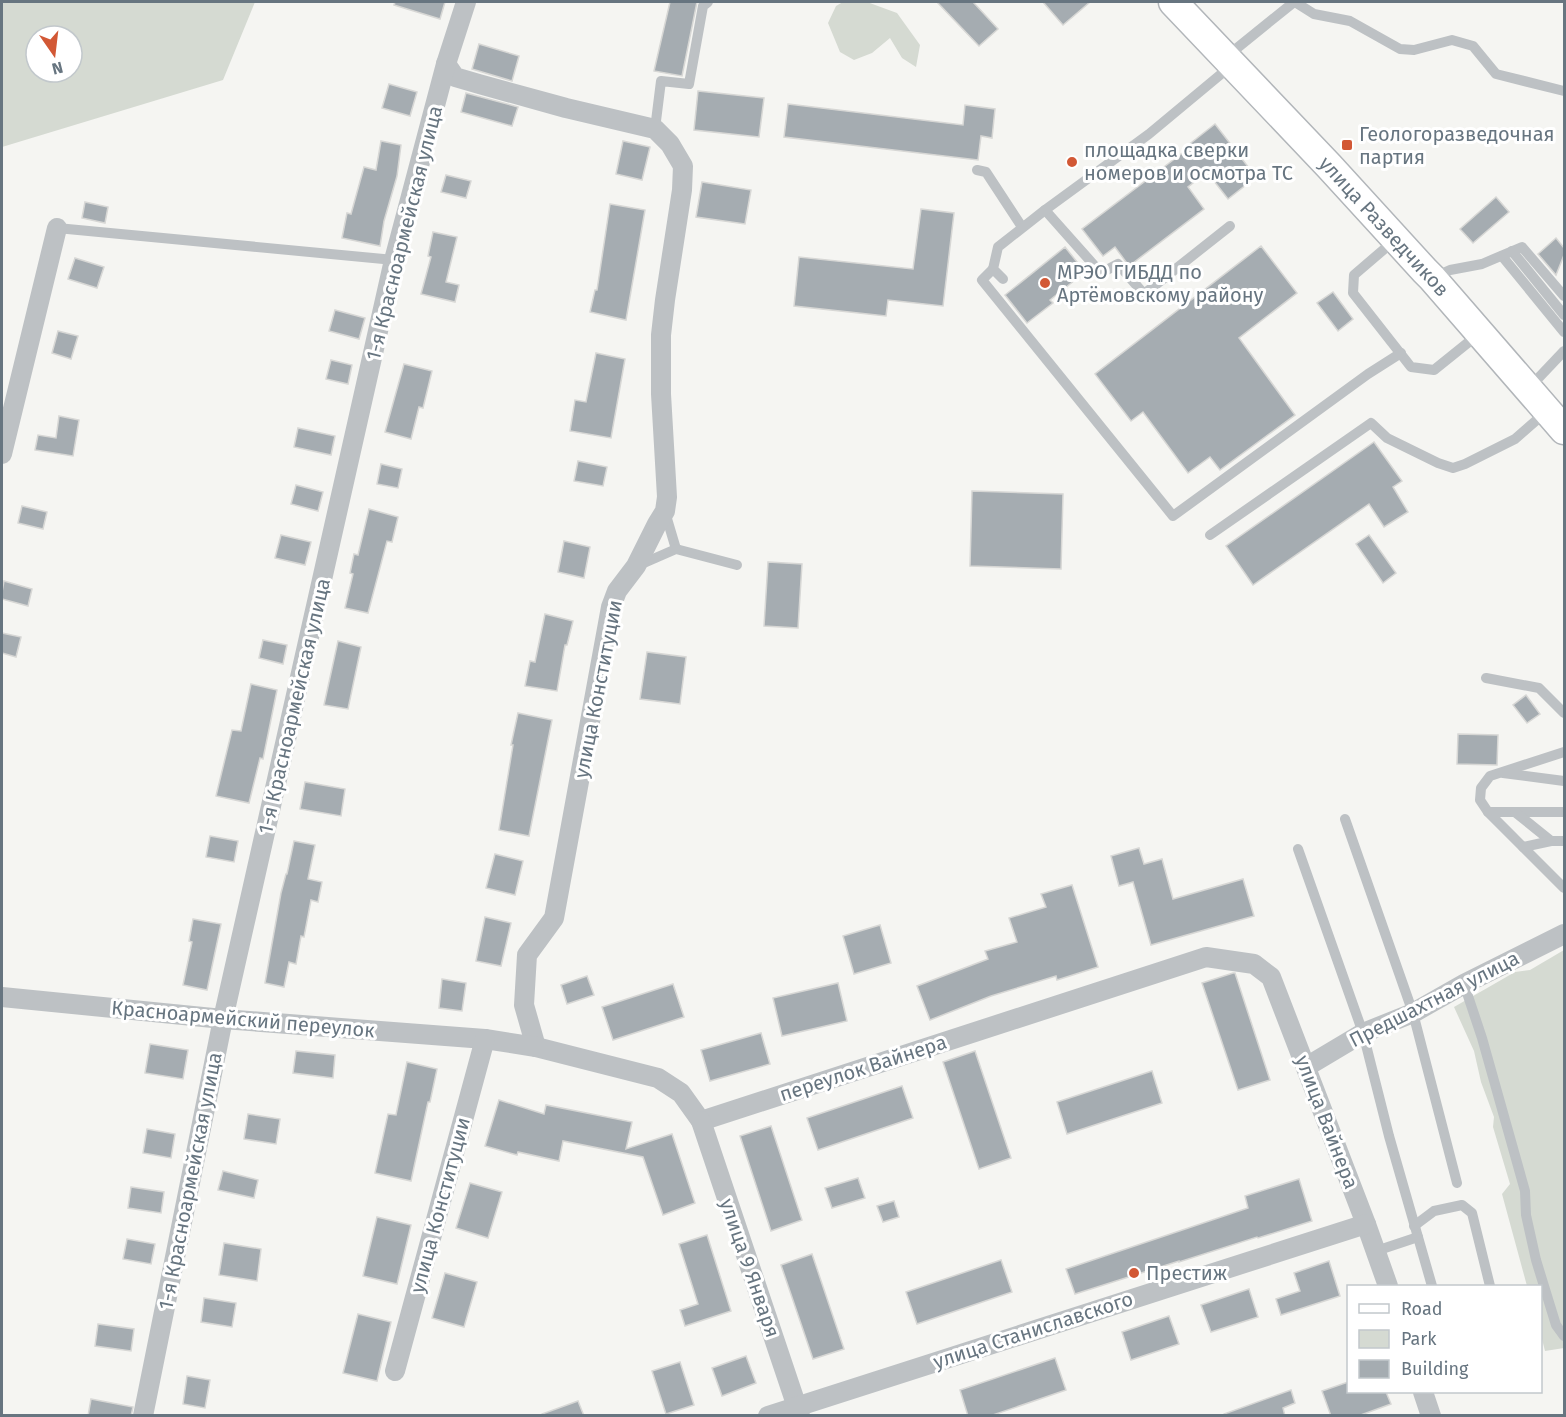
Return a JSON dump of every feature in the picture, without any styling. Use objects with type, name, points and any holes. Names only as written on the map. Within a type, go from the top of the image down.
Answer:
[{"type":"main road","name":"улица Разведчиков","points":[[1173,2],[1432,278],[1556,421]]},
{"type":"street","name":"1-я Красноармейская улица","points":[[143,1416],[223,1019],[394,260],[446,64],[466,2]]},
{"type":"street","points":[[446,64],[455,76],[463,79],[566,108],[655,129]]},
{"type":"street","name":"улица Конституции","points":[[536,1047],[524,1005],[527,955],[554,918],[611,607],[617,591],[636,566],[665,511],[667,497],[661,394],[662,335],[665,300],[682,190],[683,166],[670,144],[655,129]]},
{"type":"street","points":[[2,454],[57,228]]},
{"type":"street","name":"Предшахтная улица","points":[[1306,1067],[1363,1032],[1413,1013],[1464,984],[1564,934]]},
{"type":"street","name":"переулок Вайнера","points":[[701,1121],[1206,957],[1254,964]]},
{"type":"street","name":"улица Вайнера","points":[[1254,964],[1271,977],[1387,1285]]},
{"type":"street","name":"Красноармейский переулок","points":[[2,997],[223,1019],[485,1039]]},
{"type":"street","points":[[485,1039],[536,1047],[658,1078],[681,1093],[701,1121]]},
{"type":"street","name":"улица Конституции","points":[[395,1371],[485,1039]]},
{"type":"street","name":"улица 9 Января","points":[[701,1121],[798,1410]]},
{"type":"street","name":"улица Станиславского","points":[[768,1416],[798,1410],[1366,1224]]},
{"type":"street","points":[[1423,1393],[1431,1416]]},
{"type":"lane","points":[[655,129],[661,81],[689,84],[703,6],[708,2]]},
{"type":"lane","points":[[1401,353],[1368,374],[1173,516],[982,280],[993,269],[998,247],[1149,134],[1295,2],[1314,14],[1350,21],[1400,49],[1414,50],[1452,40],[1473,46],[1496,74],[1564,91]]},
{"type":"lane","points":[[977,170],[986,172],[1022,227]]},
{"type":"lane","points":[[1045,210],[1101,273],[1118,264],[1144,294],[1230,226]]},
{"type":"lane","points":[[57,228],[394,260]]},
{"type":"lane","points":[[1396,239],[1354,275],[1353,293],[1411,367],[1434,370],[1480,333]]},
{"type":"lane","points":[[1432,278],[1450,270],[1482,264],[1522,247],[1564,296]]},
{"type":"lane","points":[[1507,254],[1564,315]]},
{"type":"lane","points":[[1507,254],[1564,332]]},
{"type":"lane","points":[[993,269],[1003,279]]},
{"type":"lane","points":[[1528,389],[1564,351]]},
{"type":"lane","points":[[1210,535],[1371,423],[1388,438],[1452,468],[1556,421]]},
{"type":"lane","points":[[665,511],[676,549]]},
{"type":"lane","points":[[636,566],[676,549],[737,565]]},
{"type":"lane","points":[[1486,678],[1539,688],[1564,713]]},
{"type":"lane","points":[[1564,752],[1490,776],[1481,788],[1480,800],[1488,812],[1564,888]]},
{"type":"lane","points":[[1500,773],[1564,781]]},
{"type":"lane","points":[[1488,812],[1564,812]]},
{"type":"lane","points":[[1515,812],[1551,841]]},
{"type":"lane","points":[[1345,819],[1413,1013],[1457,1183]]},
{"type":"lane","points":[[1523,847],[1551,841],[1564,841]]},
{"type":"lane","points":[[1298,849],[1363,1032],[1389,1136],[1431,1285]]},
{"type":"lane","points":[[1464,984],[1482,1038],[1525,1191],[1526,1215],[1536,1260],[1556,1325],[1564,1336]]},
{"type":"lane","points":[[1414,1226],[1434,1211],[1462,1205],[1472,1213],[1490,1285]]},
{"type":"lane","points":[[1376,1251],[1418,1237]]},
{"type":"green space","points":[[2,2],[255,2],[223,80],[2,147]]},
{"type":"green space","points":[[843,2],[867,2],[897,13],[920,45],[916,67],[902,58],[890,38],[872,53],[854,60],[840,52],[828,23],[836,6]]},
{"type":"green space","points":[[1564,950],[1564,1348],[1545,1351],[1542,1339],[1542,1285],[1527,1285],[1502,1194],[1510,1184],[1493,1127],[1494,1117],[1481,1082],[1474,1051],[1454,1007],[1515,972],[1530,970]]},
{"type":"building","points":[[395,2],[445,2],[440,19],[394,5]]},
{"type":"building","points":[[670,2],[697,2],[682,76],[654,71]]},
{"type":"building","points":[[937,2],[973,2],[998,29],[979,46]]},
{"type":"building","points":[[1043,2],[1090,2],[1063,25]]},
{"type":"building","points":[[479,44],[519,56],[512,81],[472,69]]},
{"type":"building","points":[[389,84],[417,92],[410,116],[382,108]]},
{"type":"building","points":[[698,91],[764,98],[759,137],[694,130]]},
{"type":"building","points":[[466,93],[518,107],[512,126],[461,112]]},
{"type":"building","points":[[788,104],[963,125],[965,105],[995,109],[992,138],[981,136],[978,160],[784,137]]},
{"type":"building","points":[[1215,124],[1256,177],[1228,199],[1207,172],[1188,187],[1204,209],[1129,266],[1115,247],[1103,256],[1082,229],[1189,148],[1187,146]]},
{"type":"building","points":[[381,141],[401,145],[397,176],[384,221],[380,246],[342,238],[347,213],[351,214],[364,167],[376,170]]},
{"type":"building","points":[[623,141],[650,147],[642,180],[616,174]]},
{"type":"building","points":[[446,175],[471,181],[466,198],[441,192]]},
{"type":"building","points":[[702,182],[751,190],[745,224],[696,217]]},
{"type":"building","points":[[1496,197],[1509,212],[1473,243],[1460,229]]},
{"type":"building","points":[[85,202],[108,207],[105,223],[82,218]]},
{"type":"building","points":[[610,204],[645,210],[626,320],[590,312],[595,290],[597,290]]},
{"type":"building","points":[[921,209],[954,213],[943,306],[888,300],[886,316],[794,306],[799,257],[913,269]]},
{"type":"building","points":[[433,232],[457,237],[446,282],[459,285],[455,302],[421,294],[431,257],[428,256]]},
{"type":"building","points":[[1556,238],[1564,248],[1564,255],[1556,275],[1538,254]]},
{"type":"building","points":[[1261,246],[1297,293],[1239,338],[1295,415],[1220,470],[1210,457],[1188,473],[1143,412],[1131,421],[1095,374]]},
{"type":"building","name":"МРЭО ГИБДД по Артёмовскому району","points":[[1065,247],[1085,272],[1050,300],[1053,303],[1027,323],[1005,295]]},
{"type":"building","points":[[75,258],[104,267],[97,288],[68,279]]},
{"type":"building","points":[[1333,292],[1353,319],[1338,331],[1317,303]]},
{"type":"building","points":[[335,310],[365,318],[359,339],[329,331]]},
{"type":"building","points":[[58,331],[78,336],[71,359],[52,353]]},
{"type":"building","points":[[596,353],[625,359],[611,438],[570,431],[575,400],[586,402]]},
{"type":"building","points":[[331,360],[352,365],[348,384],[326,379]]},
{"type":"building","points":[[404,364],[432,371],[423,408],[419,407],[411,439],[385,432]]},
{"type":"building","points":[[59,416],[79,420],[73,456],[35,450],[38,435],[56,438]]},
{"type":"building","points":[[298,428],[335,436],[331,455],[294,447]]},
{"type":"building","points":[[1374,442],[1402,481],[1393,487],[1408,512],[1384,527],[1369,504],[1253,585],[1226,546]]},
{"type":"building","points":[[578,461],[607,467],[603,486],[574,481]]},
{"type":"building","points":[[381,464],[402,469],[398,488],[377,484]]},
{"type":"building","points":[[296,485],[323,492],[318,511],[291,504]]},
{"type":"building","points":[[972,491],[1063,494],[1061,569],[970,566]]},
{"type":"building","points":[[22,506],[47,512],[43,529],[18,523]]},
{"type":"building","points":[[369,509],[398,517],[392,542],[387,541],[368,613],[345,608],[353,574],[350,573],[354,554],[358,555]]},
{"type":"building","points":[[281,535],[311,542],[305,565],[275,558]]},
{"type":"building","points":[[1369,535],[1396,573],[1383,583],[1356,544]]},
{"type":"building","points":[[564,541],[590,547],[584,578],[558,572]]},
{"type":"building","points":[[768,562],[802,564],[798,628],[764,626]]},
{"type":"building","points":[[4,581],[32,589],[28,606],[2,599]]},
{"type":"building","points":[[545,614],[573,621],[567,645],[565,645],[557,691],[525,686],[530,661],[535,662]]},
{"type":"building","points":[[2,633],[21,637],[16,657],[2,653]]},
{"type":"building","points":[[263,640],[287,645],[283,664],[259,658]]},
{"type":"building","points":[[338,641],[361,647],[348,709],[324,705]]},
{"type":"building","points":[[647,652],[686,657],[680,704],[640,699]]},
{"type":"building","points":[[251,684],[277,690],[263,759],[260,758],[249,803],[216,796],[232,730],[241,731]]},
{"type":"building","points":[[1526,695],[1540,714],[1527,723],[1513,705]]},
{"type":"building","points":[[518,713],[552,720],[529,836],[499,830]]},
{"type":"building","points":[[1458,734],[1498,735],[1497,765],[1457,764]]},
{"type":"building","points":[[305,782],[345,789],[341,816],[300,809]]},
{"type":"building","points":[[210,836],[238,841],[234,862],[206,857]]},
{"type":"building","points":[[294,841],[315,845],[308,879],[322,882],[318,902],[311,900],[296,964],[289,962],[284,987],[265,983],[281,893]]},
{"type":"building","points":[[1139,848],[1144,864],[1162,859],[1173,899],[1243,879],[1254,916],[1151,945],[1133,882],[1119,886],[1111,856]]},
{"type":"building","points":[[495,854],[523,861],[515,895],[486,888]]},
{"type":"building","points":[[1072,885],[1098,967],[1057,980],[1056,976],[991,996],[930,1020],[917,986],[988,959],[985,951],[1017,942],[1009,918],[1046,907],[1041,894]]},
{"type":"building","points":[[485,917],[511,923],[501,966],[476,961]]},
{"type":"building","points":[[193,919],[221,924],[207,990],[183,985],[192,942],[189,941]]},
{"type":"building","points":[[880,925],[891,963],[854,974],[843,936]]},
{"type":"building","points":[[1235,973],[1270,1080],[1238,1090],[1202,983]]},
{"type":"building","points":[[587,976],[594,995],[567,1004],[561,985]]},
{"type":"building","points":[[442,979],[466,983],[462,1011],[439,1008]]},
{"type":"building","points":[[838,983],[847,1021],[782,1036],[773,998]]},
{"type":"building","points":[[673,984],[684,1017],[613,1040],[602,1007]]},
{"type":"building","points":[[761,1033],[770,1064],[710,1081],[701,1050]]},
{"type":"building","points":[[150,1044],[188,1050],[183,1079],[145,1073]]},
{"type":"building","points":[[296,1051],[335,1055],[333,1078],[293,1073]]},
{"type":"building","points":[[975,1051],[1011,1158],[979,1169],[943,1062]]},
{"type":"building","points":[[407,1062],[437,1069],[411,1181],[375,1173],[388,1114],[396,1115]]},
{"type":"building","points":[[1152,1071],[1162,1103],[1067,1134],[1057,1102]]},
{"type":"building","points":[[902,1086],[913,1118],[818,1150],[807,1118]]},
{"type":"building","points":[[499,1100],[544,1114],[546,1105],[632,1122],[626,1149],[672,1134],[695,1203],[663,1215],[643,1157],[563,1141],[559,1161],[518,1152],[517,1155],[485,1146]]},
{"type":"building","points":[[248,1114],[280,1119],[276,1144],[244,1139]]},
{"type":"building","points":[[771,1126],[802,1220],[771,1231],[740,1136]]},
{"type":"building","points":[[147,1129],[175,1134],[171,1158],[143,1153]]},
{"type":"building","points":[[223,1171],[258,1180],[254,1198],[218,1190]]},
{"type":"building","points":[[858,1178],[865,1198],[832,1208],[825,1188]]},
{"type":"building","points":[[1299,1179],[1312,1221],[1075,1294],[1066,1269],[1248,1208],[1245,1196]]},
{"type":"building","points":[[470,1183],[502,1192],[488,1238],[456,1228]]},
{"type":"building","points":[[131,1187],[164,1192],[161,1213],[128,1208]]},
{"type":"building","points":[[894,1201],[899,1217],[883,1222],[877,1206]]},
{"type":"building","points":[[377,1217],[411,1225],[397,1284],[363,1276]]},
{"type":"building","points":[[707,1235],[731,1311],[685,1326],[680,1310],[698,1304],[679,1244]]},
{"type":"building","points":[[127,1239],[155,1244],[151,1264],[123,1259]]},
{"type":"building","points":[[224,1243],[261,1249],[257,1281],[219,1275]]},
{"type":"building","points":[[812,1254],[844,1349],[813,1359],[781,1265]]},
{"type":"building","points":[[1001,1260],[1012,1292],[917,1324],[906,1292]]},
{"type":"building","points":[[1329,1261],[1340,1296],[1281,1315],[1276,1299],[1300,1291],[1294,1273]]},
{"type":"building","points":[[445,1273],[477,1282],[464,1327],[432,1318]]},
{"type":"building","points":[[1249,1289],[1258,1317],[1211,1332],[1201,1305]]},
{"type":"building","points":[[204,1298],[236,1303],[232,1327],[201,1322]]},
{"type":"building","points":[[358,1314],[391,1322],[377,1381],[343,1373]]},
{"type":"building","points":[[1169,1316],[1179,1344],[1131,1360],[1122,1332]]},
{"type":"building","points":[[98,1324],[134,1329],[131,1351],[95,1346]]},
{"type":"building","points":[[746,1356],[756,1383],[722,1396],[712,1368]]},
{"type":"building","points":[[1055,1358],[1066,1390],[990,1416],[968,1416],[960,1390]]},
{"type":"building","points":[[680,1362],[694,1405],[666,1414],[652,1371]]},
{"type":"building","points":[[187,1376],[210,1380],[205,1408],[183,1404]]},
{"type":"building","points":[[1347,1382],[1347,1393],[1386,1393],[1391,1404],[1358,1416],[1331,1416],[1322,1391]]},
{"type":"building","points":[[1291,1390],[1295,1403],[1283,1408],[1285,1416],[1224,1416],[1224,1414]]},
{"type":"building","points":[[91,1399],[133,1407],[131,1416],[88,1416]]},
{"type":"building","points":[[578,1401],[584,1416],[542,1416],[542,1414]]},
{"type":"place","name":"Геологоразведочная партия","points":[[1347,145]]},
{"type":"place","name":"площадка сверки номеров и осмотра ТС","points":[[1072,162]]},
{"type":"place","name":"МРЭО ГИБДД по Артёмовскому району","points":[[1045,283]]},
{"type":"place","name":"Престиж","points":[[1134,1273]]}]
